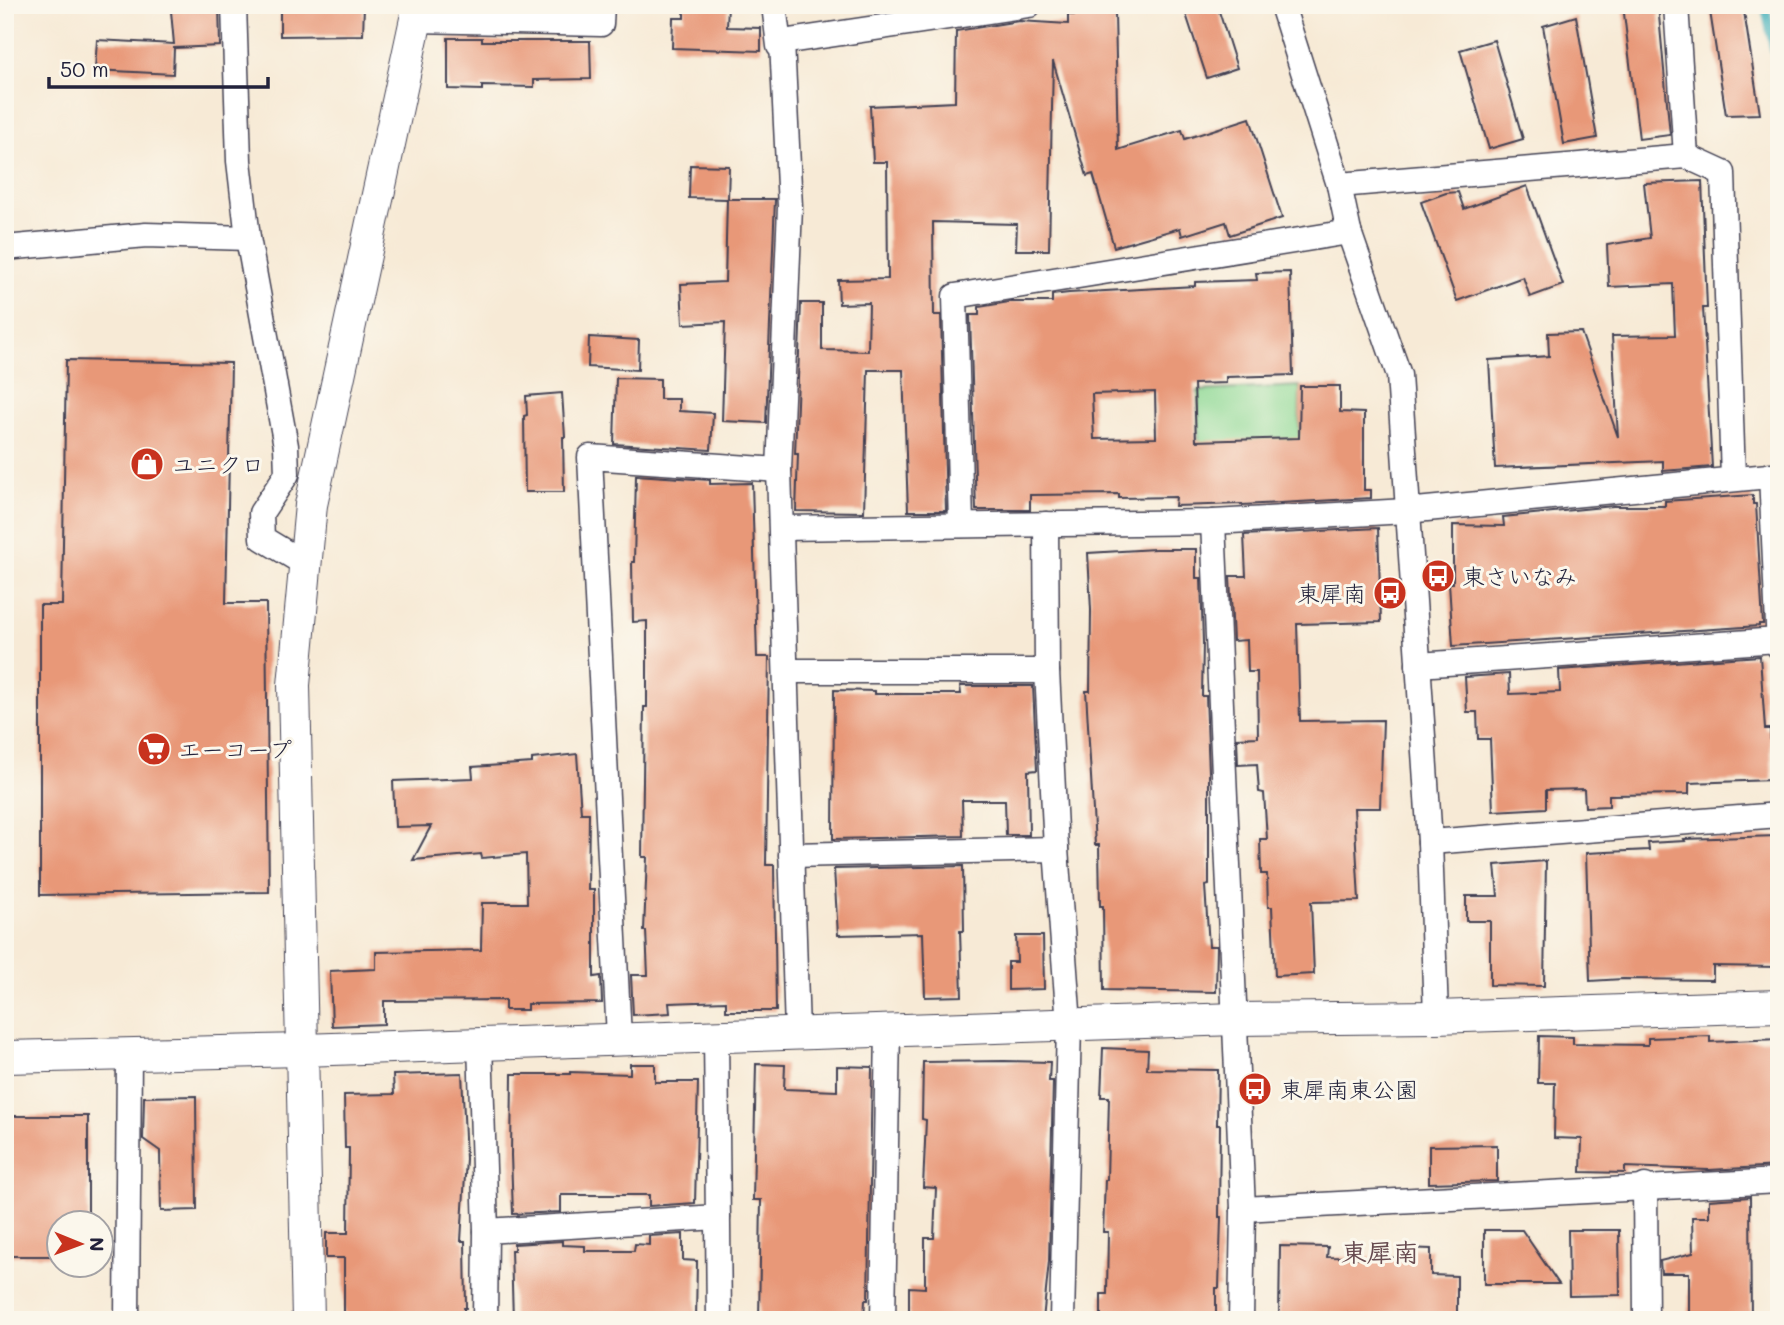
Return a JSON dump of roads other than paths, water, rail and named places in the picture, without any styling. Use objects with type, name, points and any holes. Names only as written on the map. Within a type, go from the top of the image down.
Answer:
[{"type":"street","points":[[234,5],[239,161],[248,238],[286,446],[287,474],[261,513],[262,538],[305,564]]},
{"type":"street","points":[[307,1320],[294,685],[311,505],[417,13],[601,24],[602,5]]},
{"type":"street","points":[[774,5],[779,46],[782,43],[1029,5]]},
{"type":"street","points":[[1282,5],[1339,185],[1349,232],[1399,374],[1430,842],[1436,1017]]},
{"type":"street","points":[[1676,5],[1686,156]]},
{"type":"street","points":[[782,43],[790,207],[779,470],[797,1032]]},
{"type":"street","points":[[1339,185],[1686,156],[1723,173],[1733,478]]},
{"type":"street","points":[[961,525],[954,296],[1349,232]]},
{"type":"street","points":[[5,248],[146,235],[248,238]]},
{"type":"street","points":[[619,1038],[590,457],[779,470]]},
{"type":"street","points":[[782,528],[1213,522],[1406,511],[1775,475],[1779,647]]},
{"type":"street","points":[[1213,522],[1244,1209],[1241,1320]]},
{"type":"street","points":[[1046,524],[1047,671],[1069,1024],[1062,1320]]},
{"type":"street","points":[[1418,665],[1778,640]]},
{"type":"street","points":[[787,671],[1047,671]]},
{"type":"street","points":[[1430,842],[1779,815]]},
{"type":"street","points":[[791,855],[1056,849]]},
{"type":"street","points":[[5,1057],[303,1050],[888,1029],[1236,1019],[1436,1017],[1779,1006]]},
{"type":"street","points":[[883,1320],[888,1029]]},
{"type":"street","points":[[716,1035],[719,1320]]},
{"type":"street","points":[[480,1042],[486,1231],[485,1320]]},
{"type":"street","points":[[127,1320],[129,1054]]},
{"type":"street","points":[[1244,1209],[1779,1181]]},
{"type":"street","points":[[1645,1186],[1646,1320]]},
{"type":"street","points":[[486,1231],[718,1217]]},
{"type":"waterway","points":[[1765,5],[1779,75]]},
{"type":"place","name":"ユニクロ","points":[[147,464]]},
{"type":"place","name":"東さいなみ","points":[[1438,576]]},
{"type":"place","name":"東犀南","points":[[1390,593]]},
{"type":"place","name":"エーコープ","points":[[154,749]]},
{"type":"place","name":"東犀南東公園","points":[[1255,1089]]},
{"type":"district","name":"東犀南","points":[[1380,1252]]}]
